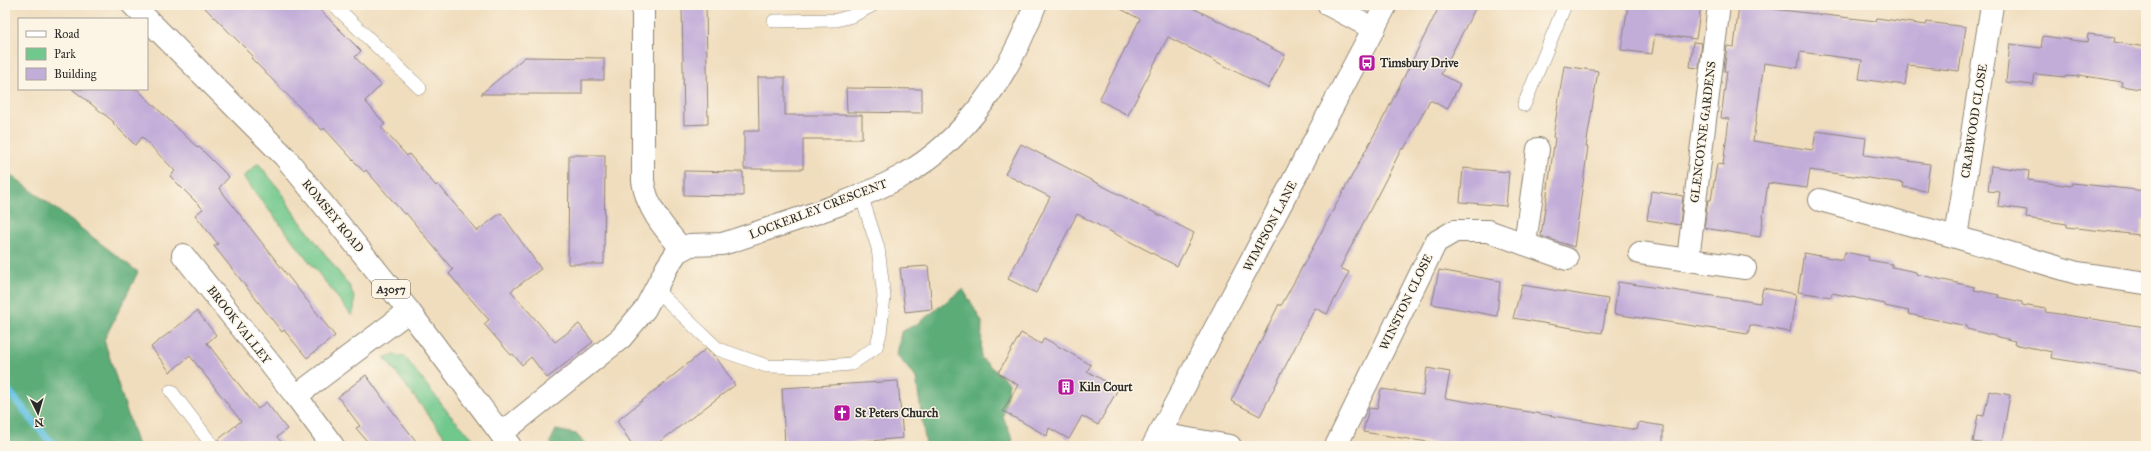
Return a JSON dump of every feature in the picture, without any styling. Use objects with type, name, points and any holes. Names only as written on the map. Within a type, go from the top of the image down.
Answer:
[{"type":"street","name":"ROMSEY ROAD","points":[[133,5],[146,18]]},
{"type":"street","points":[[506,440],[622,338],[645,309],[667,266],[682,248],[657,219],[645,193],[643,181],[643,5]]},
{"type":"street","points":[[1328,5],[1374,28]]},
{"type":"street","name":"WIMPSON LANE","points":[[1156,440],[1386,5]]},
{"type":"street","name":"GLENCOYNE GARDENS","points":[[1688,259],[1719,5]]},
{"type":"street","name":"CRABWOOD CLOSE","points":[[1956,237],[1992,5]]},
{"type":"street","name":"LOCKERLEY CRESCENT","points":[[682,248],[694,245],[718,244],[732,241],[880,187],[920,165],[934,155],[964,125],[998,80],[1024,32],[1029,6]]},
{"type":"street","name":"ROMSEY ROAD","points":[[148,20],[285,157],[410,311],[506,440]]},
{"type":"street","points":[[1525,244],[1538,149]]},
{"type":"street","points":[[1820,200],[1956,237],[2077,273],[2146,283]]},
{"type":"street","name":"WINSTON CLOSE","points":[[1336,446],[1436,242],[1455,231],[1488,232],[1567,259]]},
{"type":"street","points":[[1640,253],[1745,268]]},
{"type":"street","name":"BROOK VALLEY","points":[[184,254],[296,396],[333,446]]},
{"type":"street","points":[[296,396],[410,311]]},
{"type":"street","points":[[1156,440],[1230,446]]},
{"type":"lane","points":[[334,5],[420,88]]},
{"type":"lane","points":[[774,21],[837,20],[852,16],[873,5]]},
{"type":"lane","points":[[1524,105],[1565,5]]},
{"type":"lane","points":[[655,289],[718,349],[767,366],[815,367],[851,364],[876,346],[880,334],[884,297],[878,248],[860,195]]},
{"type":"lane","points":[[171,391],[213,446]]},
{"type":"green space","points":[[258,163],[283,194],[291,209],[350,287],[354,301],[352,316],[243,177]]},
{"type":"green space","points":[[5,170],[138,272],[104,340],[138,446],[5,446]]},
{"type":"green space","points":[[963,289],[982,322],[981,358],[1009,383],[1003,417],[1013,439],[1010,446],[926,446],[916,378],[897,355],[901,332],[917,324]]},
{"type":"green space","points":[[395,355],[405,357],[450,415],[481,446],[452,446],[384,357]]},
{"type":"green space","points":[[556,430],[576,434],[587,446],[553,446],[550,442]]},
{"type":"building","points":[[202,5],[315,5],[361,51],[355,57],[381,85],[365,101],[385,124],[381,127],[407,156],[409,154],[436,186],[438,184],[477,231],[501,213],[541,269],[511,291],[555,342],[579,324],[593,342],[547,378],[531,357],[522,365],[513,354],[511,355],[484,324],[489,320],[449,274],[453,270],[406,213],[404,214],[366,170],[364,172],[324,128],[322,130],[251,58],[253,56]]},
{"type":"building","points":[[1113,5],[1187,5],[1285,55],[1268,88],[1168,37],[1128,115],[1099,100],[1140,19]]},
{"type":"building","points":[[1440,5],[1477,5],[1441,74],[1460,84],[1447,109],[1430,100],[1404,149],[1402,148],[1340,268],[1349,272],[1327,314],[1315,308],[1260,416],[1231,401],[1279,304],[1281,306],[1386,113]]},
{"type":"building","points":[[1628,5],[1701,5],[1696,39],[1655,34],[1652,54],[1621,50]]},
{"type":"building","points":[[1739,5],[1876,21],[1877,18],[1926,25],[1927,22],[1966,27],[1959,71],[1908,65],[1905,85],[1859,79],[1862,60],[1800,52],[1798,68],[1764,63],[1753,141],[1813,150],[1816,131],[1866,138],[1864,155],[1930,164],[1926,191],[1903,187],[1904,183],[1810,170],[1807,188],[1768,183],[1760,237],[1704,228],[1708,200],[1711,200],[1717,164],[1723,165],[1729,119],[1721,118],[1727,71],[1724,71],[1727,46],[1734,47]]},
{"type":"building","points":[[682,6],[706,6],[708,124],[684,125]]},
{"type":"building","points":[[2088,34],[2115,37],[2114,42],[2146,47],[2146,90],[2121,86],[2122,82],[2079,75],[2079,77],[2066,77],[2035,74],[2033,85],[2006,82],[2010,44],[2041,48],[2043,36],[2087,42]]},
{"type":"building","points":[[1693,42],[1702,43],[1699,68],[1690,67]]},
{"type":"building","points":[[525,57],[604,58],[604,80],[582,80],[582,94],[481,94]]},
{"type":"building","points":[[1564,66],[1598,71],[1586,147],[1588,147],[1574,247],[1541,236],[1555,138],[1553,137]]},
{"type":"building","points":[[758,77],[785,77],[785,115],[862,115],[862,139],[803,139],[803,169],[744,169],[744,131],[759,131]]},
{"type":"building","points":[[846,88],[922,89],[922,113],[847,112]]},
{"type":"building","points":[[73,90],[138,90],[198,148],[199,147],[229,177],[219,188],[335,336],[307,358],[284,330],[282,332],[214,246],[218,244],[195,215],[203,209],[170,176],[175,171],[142,137],[135,145],[113,123],[114,122]]},
{"type":"building","points":[[1021,144],[1194,233],[1177,266],[1077,214],[1036,293],[1008,279],[1050,197],[1005,174]]},
{"type":"building","points":[[569,155],[605,155],[604,264],[568,264]]},
{"type":"building","points":[[1991,166],[2029,171],[2028,180],[2071,186],[2072,183],[2146,191],[2146,221],[2142,220],[2140,235],[2067,227],[2067,224],[2026,218],[2027,210],[1998,206],[2000,192],[1988,191]]},
{"type":"building","points":[[1463,168],[1509,172],[1506,206],[1460,202]]},
{"type":"building","points":[[684,171],[743,172],[743,196],[684,195]]},
{"type":"building","points":[[1651,191],[1683,196],[1680,225],[1647,220]]},
{"type":"building","points":[[1845,252],[1869,257],[1868,260],[1892,264],[1892,267],[1916,272],[1916,274],[1975,287],[1974,290],[1999,295],[1998,297],[2022,302],[2022,305],[2046,309],[2045,312],[2146,327],[2146,373],[2051,358],[2052,352],[2014,344],[2015,341],[1967,329],[1967,326],[1908,314],[1909,311],[1885,306],[1885,304],[1832,293],[1831,297],[1798,292],[1804,253],[1843,260]]},
{"type":"building","points":[[928,266],[932,309],[905,312],[900,268]]},
{"type":"building","points":[[1439,270],[1500,281],[1497,316],[1432,304]]},
{"type":"building","points":[[1618,282],[1760,303],[1763,288],[1796,294],[1790,332],[1750,325],[1748,334],[1614,314]]},
{"type":"building","points":[[1522,285],[1608,299],[1602,333],[1513,318]]},
{"type":"building","points":[[197,311],[216,335],[207,343],[258,409],[266,402],[287,429],[277,437],[285,446],[221,446],[218,440],[241,421],[190,356],[170,372],[151,347]]},
{"type":"building","name":"Kiln Court","points":[[1021,333],[1041,344],[1044,338],[1091,365],[1087,371],[1118,389],[1098,425],[1082,416],[1069,439],[1049,428],[1047,436],[1003,411],[1018,385],[998,373]]},
{"type":"building","points":[[706,349],[716,357],[735,385],[654,446],[633,446],[617,421]]},
{"type":"building","points":[[1427,368],[1450,372],[1445,398],[1637,430],[1639,422],[1663,426],[1663,446],[1454,446],[1363,432],[1369,408],[1377,409],[1381,389],[1423,395]]},
{"type":"building","points":[[366,375],[420,446],[371,446],[356,428],[360,426],[338,397]]},
{"type":"building","name":"St Peters Church","points":[[898,381],[903,438],[815,446],[785,446],[782,388]]},
{"type":"building","points":[[1989,391],[2010,395],[2001,446],[1973,442],[1978,415],[1984,416]]},
{"type":"waterway","points":[[5,387],[54,446]]},
{"type":"place","name":"Timsbury Drive","points":[[1367,63]]},
{"type":"place","name":"Kiln Court","points":[[1066,387]]},
{"type":"place","name":"St Peters Church","points":[[842,413]]}]
